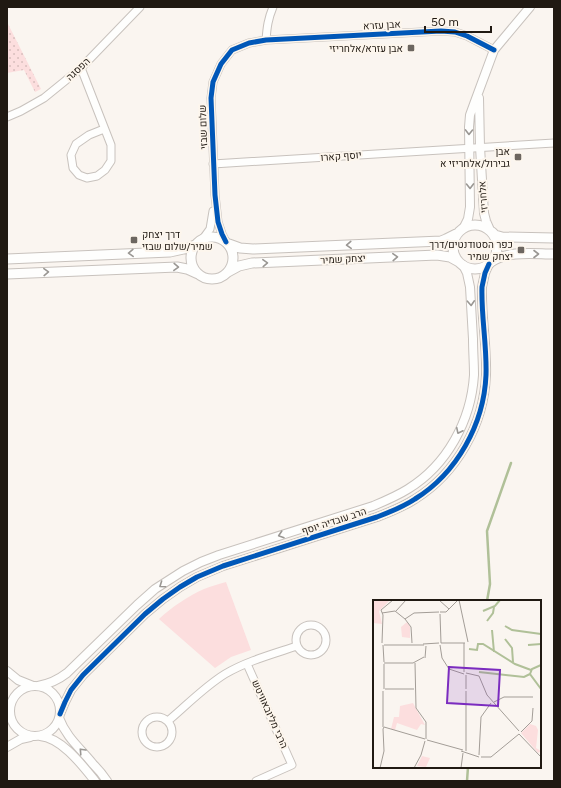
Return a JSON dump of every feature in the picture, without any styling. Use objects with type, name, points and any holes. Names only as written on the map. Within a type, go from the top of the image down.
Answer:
[{"type":"main road","points":[[554,238],[502,237],[495,235],[484,226],[477,224],[464,227],[456,234],[452,248],[454,255],[461,264],[469,268],[476,269],[483,267],[496,258],[515,254],[554,254]]},
{"type":"main road","points":[[490,263],[495,256],[497,245],[496,238],[491,231]]},
{"type":"main road","name":"יצחק שמיר","points":[[228,243],[240,248],[253,250],[441,240],[456,234]]},
{"type":"main road","points":[[7,259],[170,252],[188,248],[208,237],[221,238],[228,243],[234,257],[233,264],[228,272],[223,276],[213,279],[207,278],[188,269],[174,267],[7,274]]},
{"type":"main road","points":[[198,274],[191,259],[193,249],[199,242]]},
{"type":"main road","name":"יצחק שמיר","points":[[228,272],[239,266],[249,264],[437,254],[450,257],[461,264]]},
{"type":"street","name":"הפסגה","points":[[7,117],[44,98],[81,68],[140,7]]},
{"type":"street","points":[[266,40],[268,18],[273,7]]},
{"type":"street","name":"אלחריזי","points":[[464,227],[468,219],[470,207],[470,115],[494,50],[530,7]]},
{"type":"street","name":"אבן עזרא","points":[[266,40],[440,31],[455,32],[467,36],[494,50]]},
{"type":"street","name":"שלום שבזי","points":[[228,243],[222,234],[218,222],[215,194],[211,98],[213,82],[221,64],[232,50],[249,43],[266,40]]},
{"type":"street","points":[[81,68],[111,144],[111,161],[105,170],[97,176],[87,178],[78,175],[73,168],[71,155],[76,144],[89,135],[104,129]]},
{"type":"street","name":"אלחריזי","points":[[479,90],[478,104],[484,213],[491,231]]},
{"type":"street","name":"יוסף קארו","points":[[213,164],[469,147],[554,143]]},
{"type":"street","name":"שלום שבזי","points":[[199,242],[210,229],[215,194]]},
{"type":"street","name":"הרב עובדיה יוסף","points":[[60,716],[68,694],[83,675],[145,614],[180,587],[223,566],[377,517],[397,509],[427,490],[447,471],[460,455],[470,437],[478,418],[483,397],[486,375],[482,291],[484,278],[490,263]]},
{"type":"street","name":"הרב עובדיה יוסף","points":[[36,686],[60,679],[146,597],[165,582],[183,571],[201,562],[392,498],[425,477],[450,448],[460,432],[472,395],[474,368],[470,287],[467,273],[461,264]]},
{"type":"street","points":[[306,626],[318,626],[326,634],[327,639],[325,646],[321,652],[317,654],[305,654],[299,650],[297,646],[297,634],[306,626]]},
{"type":"street","points":[[168,721],[212,683],[228,673],[247,664],[297,646]]},
{"type":"street","name":"הרבי מליובאוויטש","points":[[247,664],[292,765],[256,781]]},
{"type":"street","points":[[7,671],[18,680],[45,688],[54,694],[59,703],[62,726],[71,740],[94,764],[107,781]]},
{"type":"street","points":[[7,725],[11,702],[17,693],[27,687],[36,686]]},
{"type":"street","points":[[7,699],[12,723],[19,732],[25,735],[50,739],[62,746],[95,781]]},
{"type":"street","points":[[7,747],[21,739],[47,734],[57,725],[60,716]]},
{"type":"street","points":[[157,717],[164,718],[168,721],[173,732],[169,743],[158,748],[147,744],[142,733],[146,722],[157,717]]},
{"type":"shaded area","points":[[7,22],[41,89],[35,92],[24,70],[7,73]]},
{"type":"shaded area","points":[[226,582],[251,650],[231,657],[215,668],[159,619],[192,595]]},
{"type":"waterway","points":[[487,600],[490,584],[487,531],[511,463]]},
{"type":"waterway","points":[[467,781],[468,768]]},
{"type":"cycle path","points":[[226,242],[218,222],[215,195],[211,98],[213,82],[221,64],[232,50],[249,43],[266,40],[441,31],[455,32],[467,36],[494,50]]},
{"type":"cycle path","points":[[60,714],[71,690],[83,675],[145,614],[180,587],[197,577],[223,566],[392,511],[415,499],[444,476],[466,446],[474,429],[484,393],[486,364],[482,287],[485,273],[489,264]]},
{"type":"place","name":"אבן עזרא/אלחריזי","points":[[411,48]]},
{"type":"place","name":"אבן גבירול/אלחריזי א","points":[[518,157]]},
{"type":"place","name":"דרך יצחק שמיר/שלום שבזי","points":[[134,240]]},
{"type":"place","name":"כפר הסטודנטים/דרך יצחק שמיר","points":[[521,250]]}]
